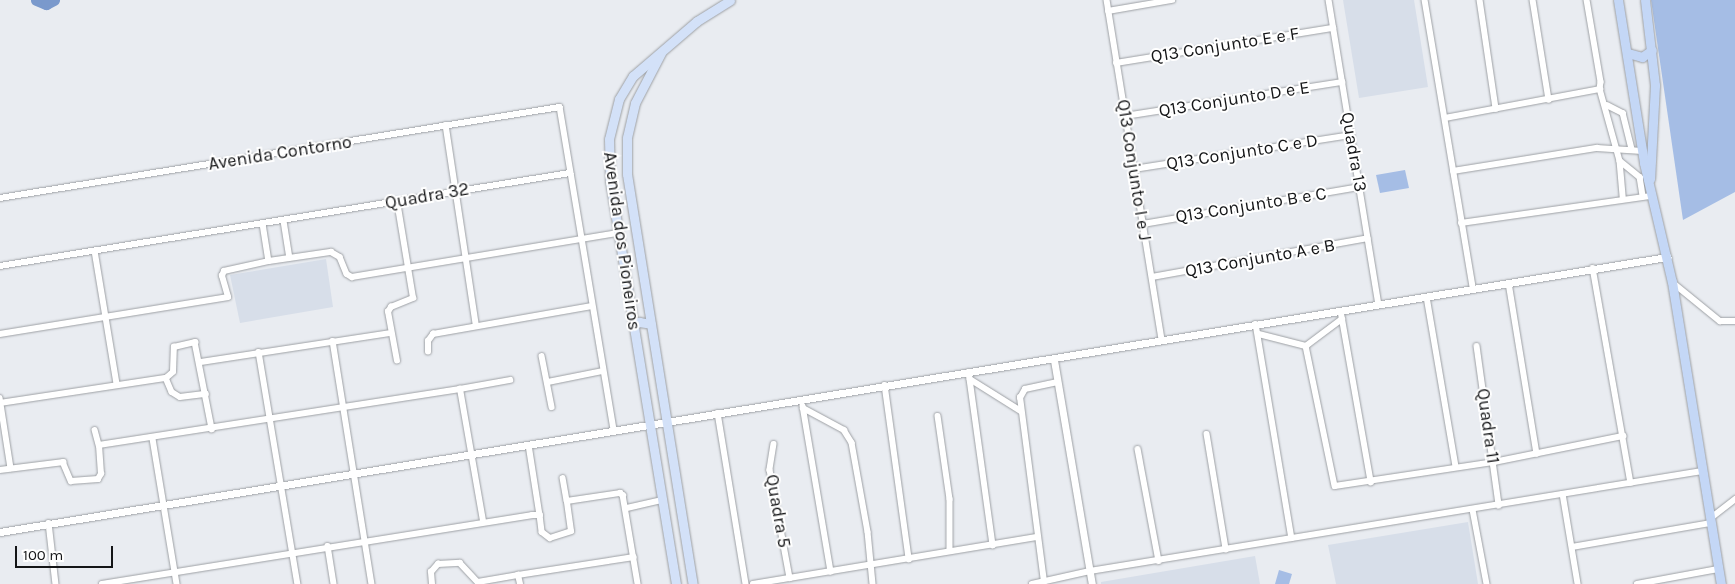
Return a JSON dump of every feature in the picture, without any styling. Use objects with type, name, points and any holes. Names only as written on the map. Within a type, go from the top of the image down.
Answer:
[{"type":"highway","points":[[1618,0],[1628,52],[1642,151],[1649,182]]},
{"type":"highway","points":[[1645,0],[1652,50],[1654,85],[1647,196],[1667,257],[1672,282],[1721,584]]},
{"type":"highway","points":[[1628,52],[1642,57],[1652,50]]},
{"type":"main road","points":[[666,47],[730,0]]},
{"type":"main road","name":"Avenida dos Pioneiros","points":[[666,47],[648,74],[635,103],[627,138],[628,174],[693,584]]},
{"type":"main road","name":"Avenida dos Pioneiros","points":[[666,47],[643,64],[626,84],[608,139],[610,180],[676,584]]},
{"type":"main road","points":[[608,139],[617,136],[627,138]]},
{"type":"main road","points":[[633,326],[639,322],[651,324]]},
{"type":"main road","points":[[669,541],[676,542],[685,537]]},
{"type":"main road","points":[[671,553],[687,552]]},
{"type":"street","name":"Q13 Conjunto I e J","points":[[1107,0],[1162,340]]},
{"type":"street","points":[[1108,11],[1172,0]]},
{"type":"street","name":"Quadra 13","points":[[1329,0],[1379,304]]},
{"type":"street","points":[[1425,0],[1473,288]]},
{"type":"street","points":[[1480,0],[1496,109]]},
{"type":"street","points":[[1533,0],[1549,100]]},
{"type":"street","points":[[1587,0],[1602,82],[1600,89],[1607,105],[1620,161],[1623,198]]},
{"type":"street","name":"Q13 Conjunto E e F","points":[[1116,63],[1334,28]]},
{"type":"street","name":"Q13 Conjunto D e E","points":[[1125,116],[1342,82]]},
{"type":"street","points":[[1445,118],[1600,89]]},
{"type":"street","points":[[1607,105],[1623,113],[1632,148]]},
{"type":"street","name":"Avenida Contorno","points":[[0,198],[560,107],[570,173]]},
{"type":"street","points":[[446,125],[476,324]]},
{"type":"street","name":"Q13 Conjunto C e D","points":[[1134,169],[1351,135]]},
{"type":"street","points":[[1453,171],[1597,148],[1618,151],[1632,148],[1642,151]]},
{"type":"street","points":[[1461,223],[1647,196],[1640,177],[1620,161]]},
{"type":"street","points":[[570,173],[614,430]]},
{"type":"street","name":"Quadra 32","points":[[0,266],[284,221],[455,190],[570,173]]},
{"type":"street","name":"Q13 Conjunto B e C","points":[[1143,224],[1360,188]]},
{"type":"street","points":[[397,201],[410,266],[414,298],[389,309],[391,333],[397,361]]},
{"type":"street","points":[[284,221],[290,258]]},
{"type":"street","points":[[263,224],[269,261]]},
{"type":"street","points":[[0,334],[228,297],[222,276],[224,271],[269,261],[336,254],[340,256],[347,274],[352,277],[619,233]]},
{"type":"street","name":"Q13 Conjunto A e B","points":[[1152,278],[1368,238]]},
{"type":"street","points":[[95,251],[117,384]]},
{"type":"street","points":[[0,532],[614,430],[650,426],[802,399],[885,386],[970,376],[1256,324],[1341,315],[1379,304],[1667,257]]},
{"type":"street","points":[[1593,268],[1631,483]]},
{"type":"street","points":[[1672,282],[1720,321],[1735,321]]},
{"type":"street","points":[[1509,283],[1537,454]]},
{"type":"street","points":[[1427,297],[1456,467]]},
{"type":"street","points":[[428,352],[428,341],[433,334],[476,324],[592,306]]},
{"type":"street","points":[[1306,346],[1341,315]]},
{"type":"street","points":[[1341,315],[1370,482]]},
{"type":"street","points":[[1256,324],[1292,538]]},
{"type":"street","points":[[201,362],[391,333]]},
{"type":"street","points":[[1258,334],[1306,346]]},
{"type":"street","points":[[333,341],[372,584]]},
{"type":"street","points":[[11,468],[0,401],[166,378],[172,374],[172,349],[178,344],[197,343],[212,429]]},
{"type":"street","points":[[1306,346],[1332,481],[1341,488],[1494,462],[1622,436]]},
{"type":"street","name":"Quadra 11","points":[[1477,346],[1499,505]]},
{"type":"street","points":[[260,352],[280,486],[298,584]]},
{"type":"street","points":[[542,356],[552,407]]},
{"type":"street","points":[[1054,360],[1092,584]]},
{"type":"street","points":[[548,382],[603,371]]},
{"type":"street","points":[[970,376],[1021,411]]},
{"type":"street","points":[[970,376],[993,546]]},
{"type":"street","points":[[166,378],[172,392],[180,397],[206,394]]},
{"type":"street","points":[[99,445],[153,439],[510,380]]},
{"type":"street","points":[[1044,582],[1036,537],[1020,398],[1024,389],[1057,382]]},
{"type":"street","points":[[885,386],[909,558]]},
{"type":"street","points":[[460,388],[483,521]]},
{"type":"street","points":[[802,399],[831,572]]},
{"type":"street","points":[[803,408],[844,430],[852,443],[873,584]]},
{"type":"street","points":[[718,413],[746,584]]},
{"type":"street","points":[[938,416],[950,499],[950,551]]},
{"type":"street","points":[[0,470],[63,462],[72,481],[98,479],[101,474],[99,445],[95,430]]},
{"type":"street","points":[[1207,434],[1226,549]]},
{"type":"street","points":[[153,439],[177,584]]},
{"type":"street","points":[[529,444],[542,532],[547,538],[569,533],[563,478]]},
{"type":"street","name":"Quadra 5","points":[[774,444],[770,470],[790,578]]},
{"type":"street","points":[[1138,449],[1159,561]]},
{"type":"street","points":[[1032,584],[1090,571],[1473,510],[1702,471]]},
{"type":"street","points":[[567,501],[620,493],[628,508],[638,584]]},
{"type":"street","points":[[1563,494],[1578,584]]},
{"type":"street","points":[[1572,547],[1711,521],[1712,515],[1735,499]]},
{"type":"street","points":[[628,508],[663,500]]},
{"type":"street","points":[[1473,510],[1487,584]]},
{"type":"street","points":[[102,584],[175,570],[483,521],[540,515]]},
{"type":"street","points":[[49,523],[56,584]]},
{"type":"street","points":[[753,584],[950,551],[993,546],[1036,537]]},
{"type":"street","points":[[328,546],[334,584]]},
{"type":"street","points":[[432,584],[431,572],[438,564],[460,563],[471,578],[478,582],[634,557]]},
{"type":"street","points":[[1637,584],[1718,569]]},
{"type":"street","points":[[518,575],[520,584]]},
{"type":"shaded area","points":[[1343,0],[1414,0],[1428,87],[1359,98]]},
{"type":"shaded area","points":[[1651,0],[1735,0],[1735,192],[1683,220]]},
{"type":"shaded area","points":[[1405,170],[1409,188],[1380,193],[1376,175]]},
{"type":"shaded area","points":[[326,259],[333,307],[240,323],[230,275]]},
{"type":"shaded area","points":[[1468,522],[1478,584],[1336,584],[1328,545]]},
{"type":"shaded area","points":[[1255,556],[1260,584],[1101,584],[1101,582]]},
{"type":"shaded area","points":[[1279,570],[1292,574],[1289,584],[1275,584]]},
{"type":"waterway","points":[[36,0],[46,4],[54,0]]}]
